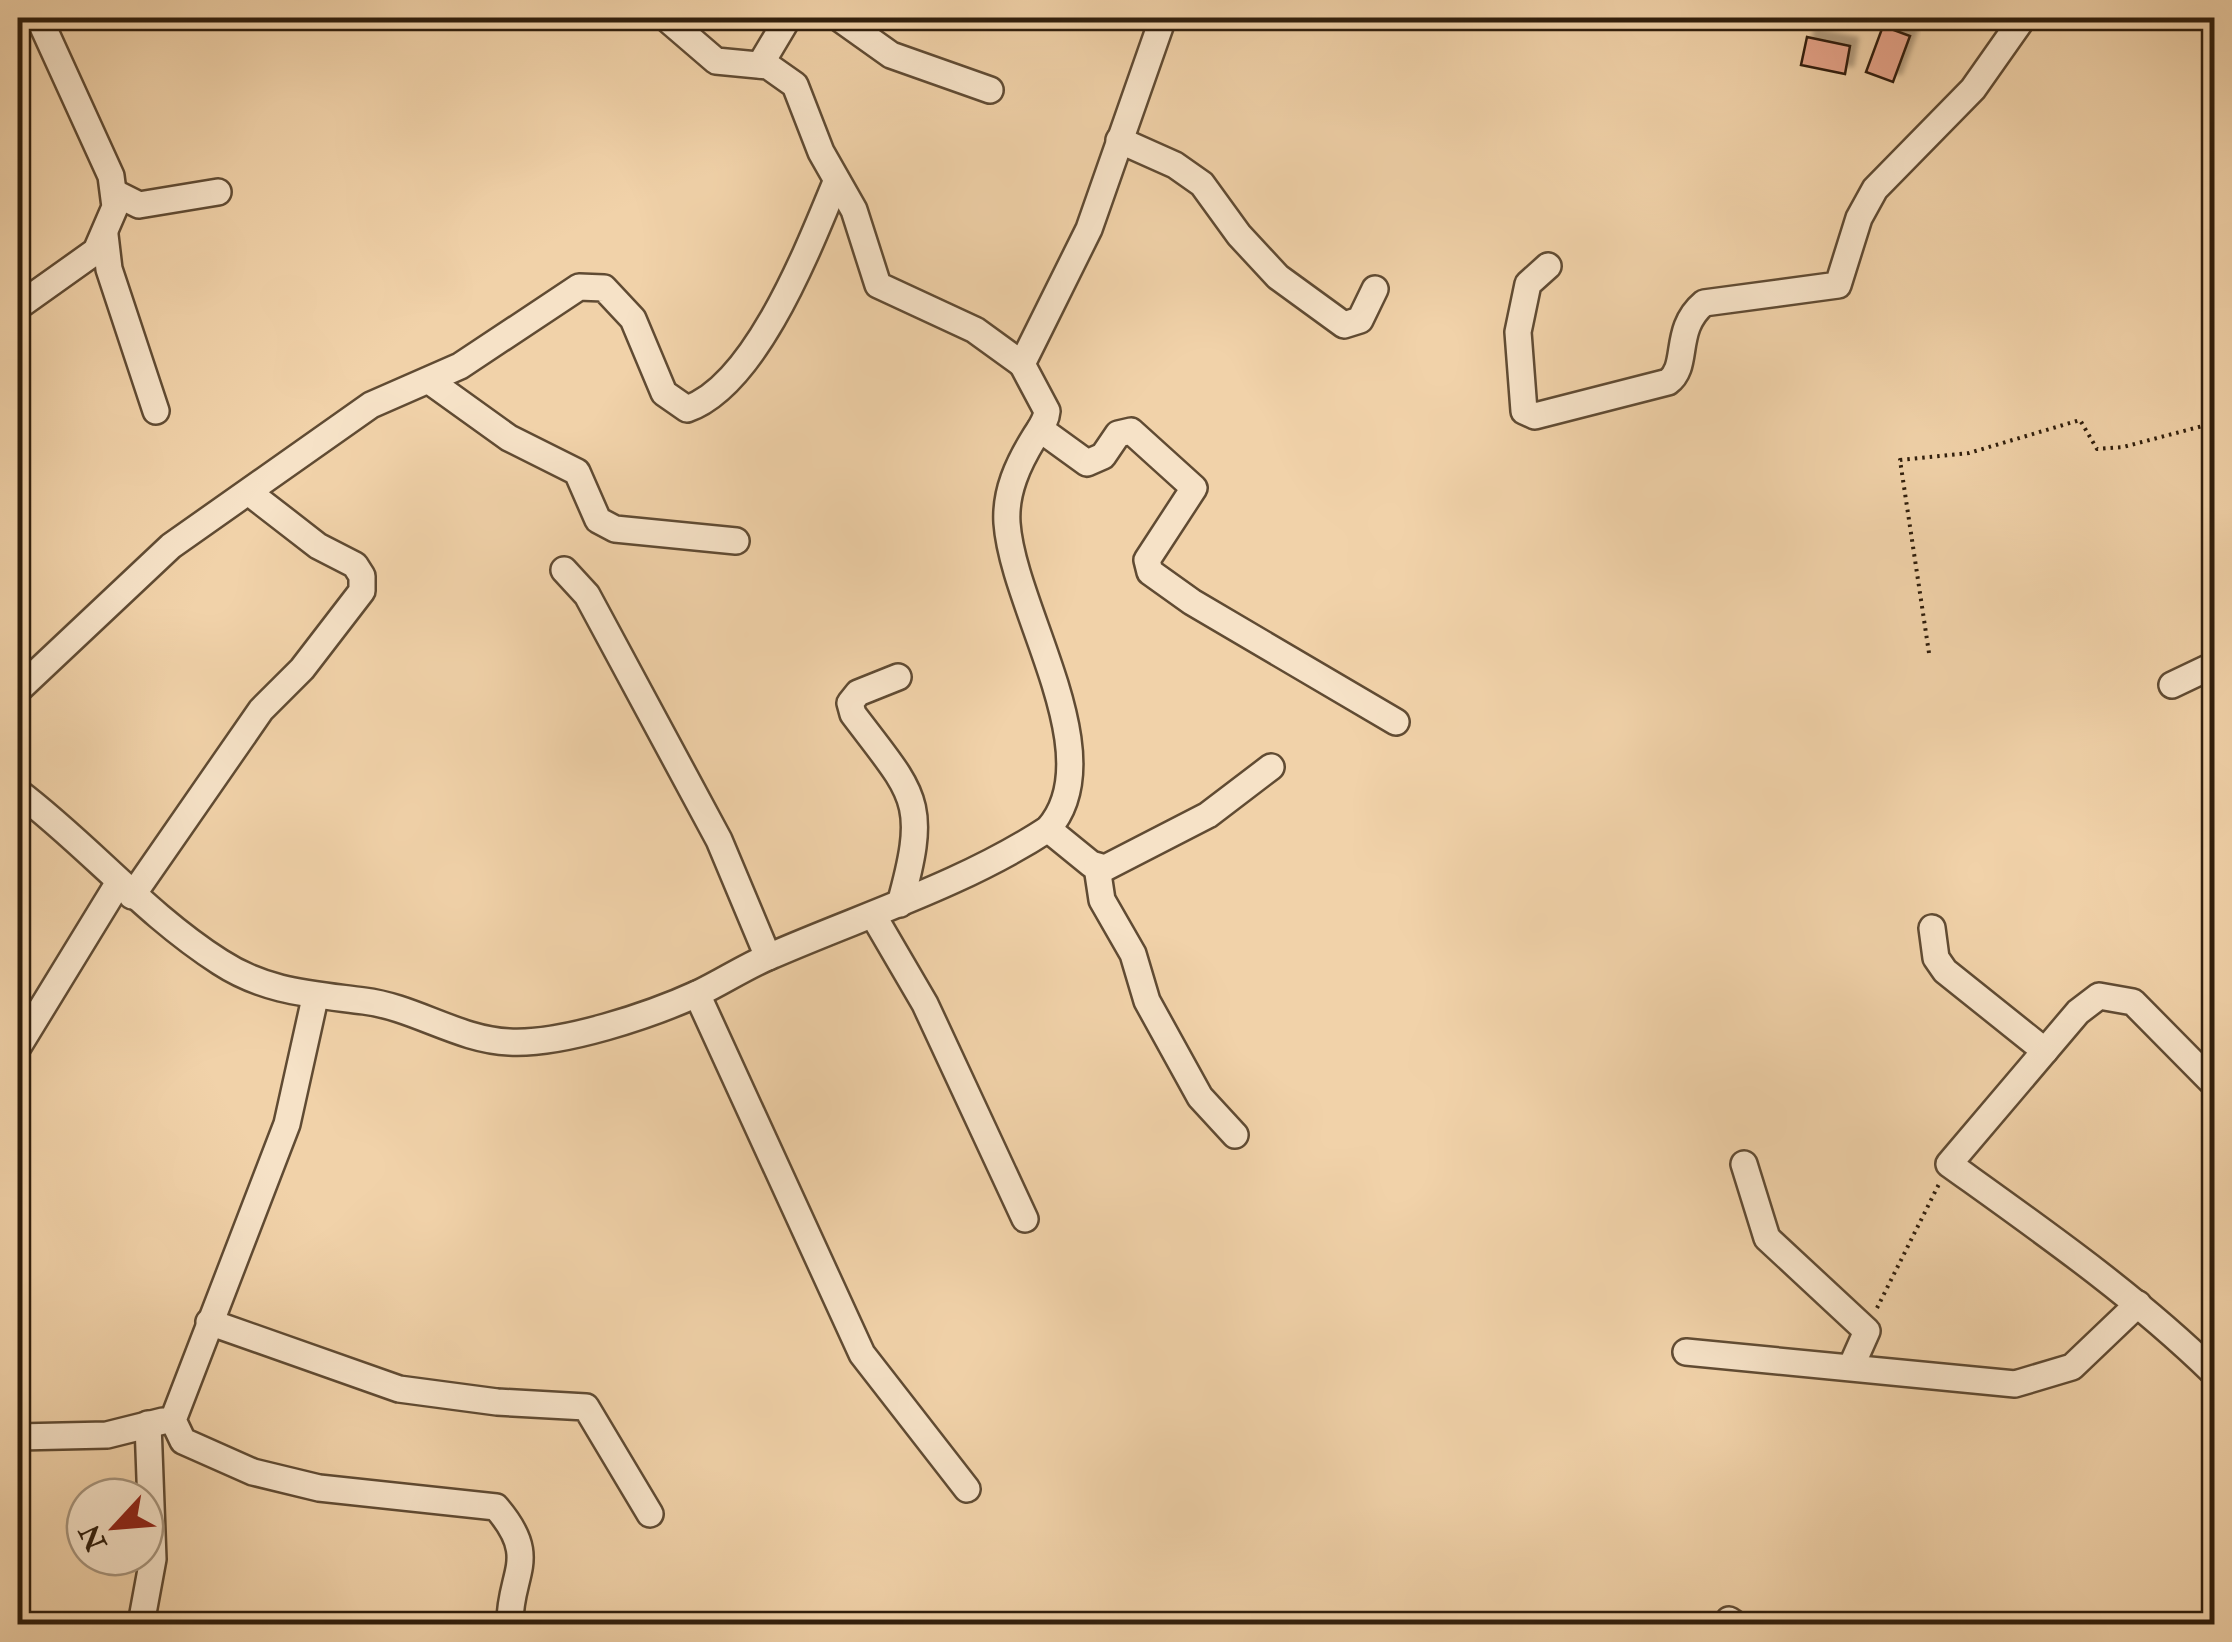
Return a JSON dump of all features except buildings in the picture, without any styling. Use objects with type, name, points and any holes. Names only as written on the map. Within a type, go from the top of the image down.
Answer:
[{"type":"street","points":[[39,18],[115,192],[105,235],[109,269],[156,411]]},
{"type":"street","points":[[18,792],[66,829],[126,889],[221,963],[270,987],[315,998],[366,1001],[510,1042],[560,1038],[697,994],[768,956],[900,904],[1048,829],[1064,810],[1069,796],[1069,743],[1058,696],[1015,573],[1006,498],[1046,420],[1045,401],[1022,364],[975,330],[878,285],[854,210],[836,182],[795,85],[760,65],[716,61],[666,18]]},
{"type":"street","points":[[760,65],[788,18]]},
{"type":"street","points":[[839,18],[891,54],[990,90]]},
{"type":"street","points":[[1022,364],[1088,229],[1162,18]]},
{"type":"street","points":[[1548,266],[1528,284],[1518,332],[1524,411],[1535,416],[1668,382],[1678,369],[1682,333],[1690,315],[1704,303],[1831,289],[1838,285],[1860,218],[1875,189],[1973,89],[2022,18]]},
{"type":"street","points":[[1119,140],[1175,164],[1202,184],[1239,235],[1278,277],[1344,326],[1360,320],[1375,289]]},
{"type":"street","points":[[18,690],[140,572],[202,522],[251,494],[371,405],[431,382],[580,287],[604,288],[633,318],[664,393],[687,408],[710,400],[770,323],[811,248],[836,182]]},
{"type":"street","points":[[115,192],[138,205],[218,192]]},
{"type":"street","points":[[23,302],[85,262],[105,235]]},
{"type":"street","points":[[431,382],[509,438],[578,472],[598,520],[615,528],[736,541]]},
{"type":"street","points":[[1040,429],[1087,463],[1103,456],[1124,430],[1146,444],[1194,488],[1147,560],[1150,572],[1192,602],[1396,722]]},
{"type":"street","points":[[18,1047],[126,889],[261,710],[302,669],[362,591],[362,576],[355,566],[318,546],[251,494]]},
{"type":"street","points":[[564,570],[586,596],[703,808],[768,956]]},
{"type":"street","points":[[2172,685],[2214,665]]},
{"type":"street","points":[[898,677],[858,693],[850,708],[898,774],[914,804],[916,848],[900,904]]},
{"type":"street","points":[[1097,868],[1114,866],[1154,847],[1208,815],[1270,767]]},
{"type":"street","points":[[1048,829],[1097,868],[1102,900],[1133,954],[1146,1002],[1200,1097],[1235,1135]]},
{"type":"street","points":[[873,915],[925,1004],[1025,1219]]},
{"type":"street","points":[[1932,928],[1936,958],[1945,971],[2045,1051]]},
{"type":"street","points":[[697,994],[862,1354],[967,1488]]},
{"type":"street","points":[[2214,1084],[2133,1002],[2098,996],[2045,1051],[1949,1164],[2138,1304],[2214,1373]]},
{"type":"street","points":[[141,1624],[153,1559],[161,1422],[209,1322],[286,1124],[315,998]]},
{"type":"street","points":[[1744,1164],[1767,1238],[1867,1330],[1851,1367]]},
{"type":"street","points":[[1686,1352],[2015,1384],[2072,1367],[2138,1304]]},
{"type":"street","points":[[209,1322],[399,1388],[497,1402],[586,1406],[650,1514]]},
{"type":"street","points":[[18,1437],[107,1435],[161,1422]]},
{"type":"street","points":[[161,1422],[183,1441],[253,1472],[318,1488],[496,1507],[516,1538],[522,1568],[510,1624]]},
{"type":"path","points":[[1929,653],[1900,460],[1969,453],[2080,420],[2097,449],[2123,447],[2214,422]]},
{"type":"path","points":[[1867,1330],[1949,1164]]}]
